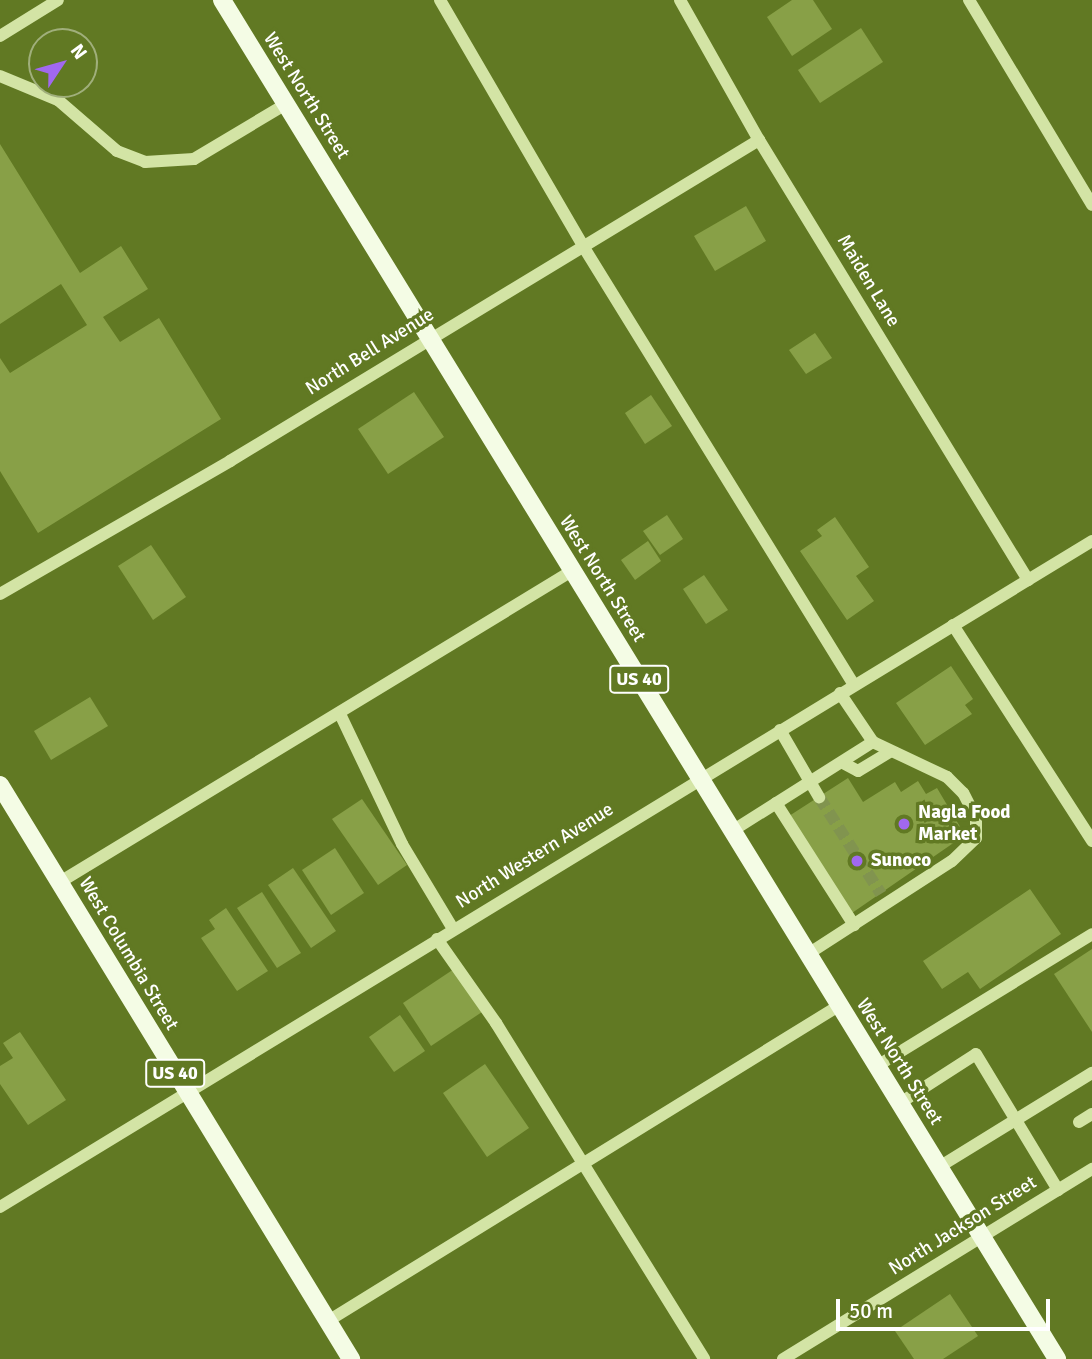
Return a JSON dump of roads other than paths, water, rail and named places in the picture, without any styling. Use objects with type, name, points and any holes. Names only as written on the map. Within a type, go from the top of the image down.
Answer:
[{"type":"main road","name":"West North Street","points":[[222,0],[1057,1359]]},
{"type":"main road","name":"West Columbia Street","points":[[0,785],[351,1359]]},
{"type":"street","points":[[0,36],[58,0]]},
{"type":"street","points":[[440,0],[583,246],[853,685]]},
{"type":"street","name":"Maiden Lane","points":[[680,0],[759,140],[1028,580]]},
{"type":"street","points":[[969,0],[1092,205]]},
{"type":"street","points":[[0,76],[58,100],[117,151],[145,162],[194,159],[286,104]]},
{"type":"street","name":"North Bell Avenue","points":[[0,594],[759,140]]},
{"type":"street","name":"North Western Avenue","points":[[0,1207],[1092,541]]},
{"type":"street","points":[[60,882],[341,716],[572,571]]},
{"type":"street","points":[[953,625],[1092,841]]},
{"type":"street","points":[[808,954],[854,925],[884,898],[952,861],[976,838],[976,818],[962,793],[947,777],[873,742],[840,693]]},
{"type":"street","points":[[341,716],[402,844],[453,929]]},
{"type":"street","points":[[780,730],[819,797]]},
{"type":"street","points":[[732,831],[873,742]]},
{"type":"street","points":[[842,763],[858,771],[890,752]]},
{"type":"street","points":[[776,803],[854,925]]},
{"type":"street","points":[[877,1066],[1092,934]]},
{"type":"street","points":[[437,939],[586,1164],[704,1359]]},
{"type":"street","points":[[328,1321],[505,1208],[586,1164],[840,1005]]},
{"type":"street","points":[[900,1103],[976,1054],[1058,1190]]},
{"type":"street","points":[[939,1167],[1092,1073]]},
{"type":"street","points":[[1079,1122],[1092,1114]]},
{"type":"street","name":"North Jackson Street","points":[[783,1359],[1092,1169]]},
{"type":"tunnel","points":[[819,797],[881,894]]},
{"type":"place","name":"Nagla Food Market","points":[[904,824]]},
{"type":"place","name":"Sunoco","points":[[857,861]]}]
